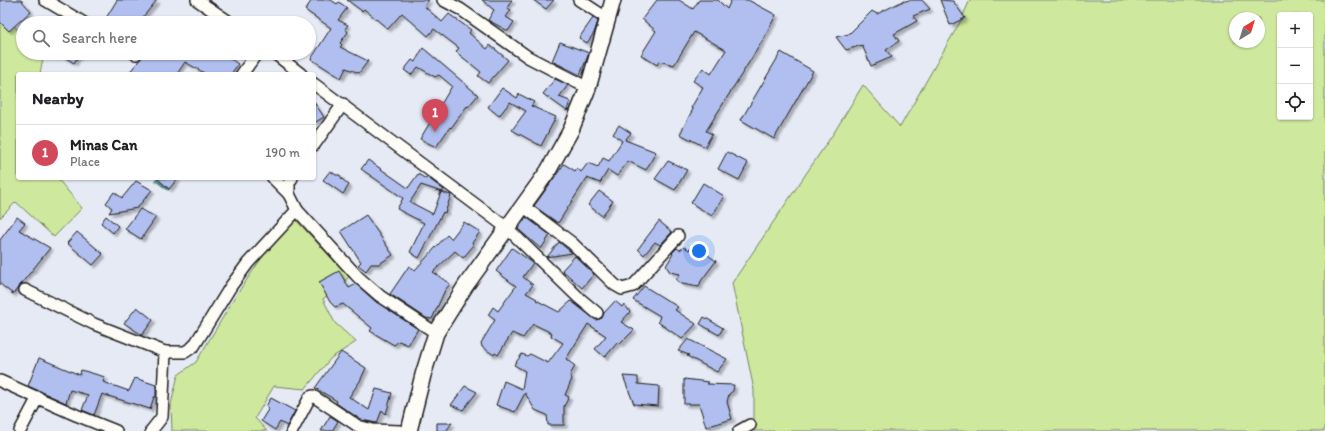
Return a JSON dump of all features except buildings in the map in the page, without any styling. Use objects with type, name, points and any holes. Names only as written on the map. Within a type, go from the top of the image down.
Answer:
[{"type":"main road","points":[[409,431],[423,375],[436,333],[466,285],[548,171],[571,130],[588,88],[613,0]]},
{"type":"street","points":[[45,0],[72,16]]},
{"type":"street","points":[[197,0],[221,16]]},
{"type":"street","points":[[443,0],[460,9],[528,56],[588,88]]},
{"type":"street","points":[[579,0],[608,18]]},
{"type":"street","points":[[243,72],[252,60]]},
{"type":"street","points":[[283,60],[298,72]]},
{"type":"street","points":[[316,85],[343,104],[507,228],[578,297],[597,313]]},
{"type":"street","points":[[316,142],[343,104]]},
{"type":"street","points":[[275,180],[289,194],[297,210],[367,286],[436,333]]},
{"type":"street","points":[[289,194],[289,183],[291,180]]},
{"type":"street","points":[[523,206],[572,243],[615,285],[622,289],[633,286],[678,236]]},
{"type":"street","points":[[26,290],[94,324],[165,352],[185,352],[194,346],[248,263],[297,210]]},
{"type":"street","points":[[152,431],[162,417],[165,352]]},
{"type":"street","points":[[0,381],[116,431]]},
{"type":"street","points":[[292,431],[310,397],[313,396],[365,428],[400,431]]},
{"type":"street","points":[[20,431],[38,397]]},
{"type":"street","points":[[739,431],[750,426]]},
{"type":"green space","points":[[970,0],[1325,0],[1325,431],[754,431],[754,390],[732,283],[835,131],[863,85],[900,127],[960,22]]},
{"type":"green space","points":[[0,9],[16,28],[16,60],[43,60],[40,72],[16,72],[16,180],[59,180],[82,208],[54,237],[16,202],[0,218]]},
{"type":"green space","points":[[295,219],[349,277],[323,299],[335,323],[356,342],[331,358],[305,389],[274,386],[255,418],[267,431],[172,431],[171,404],[178,375],[196,362],[237,294],[267,250]]},
{"type":"waterway","points":[[156,180],[168,189]]},
{"type":"place","name":"Minas Can","points":[[435,132]]}]
